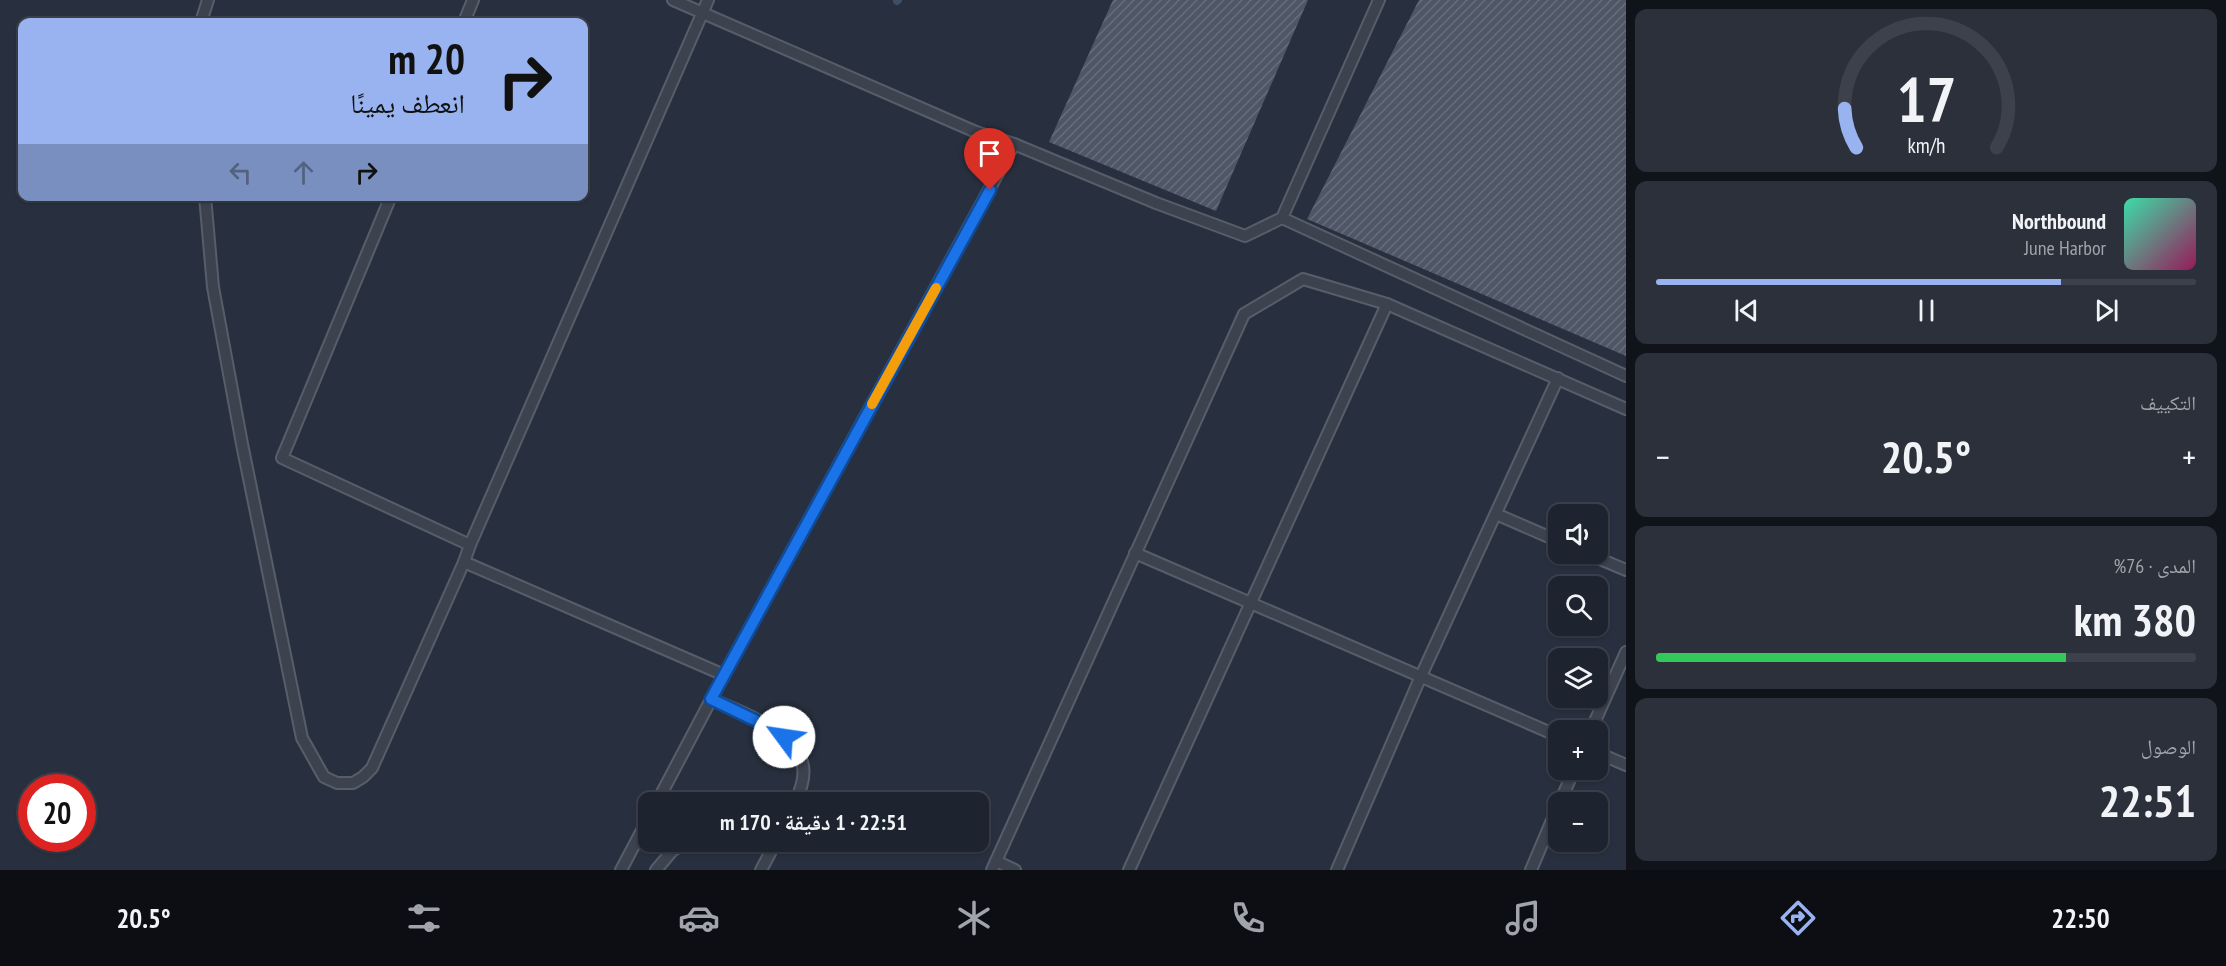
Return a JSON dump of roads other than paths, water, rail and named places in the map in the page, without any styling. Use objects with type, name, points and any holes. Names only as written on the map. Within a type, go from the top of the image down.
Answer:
[{"type":"lane","points":[[202,18],[208,0]]},
{"type":"lane","points":[[466,18],[473,0]]},
{"type":"lane","points":[[673,0],[976,132],[1014,144],[1156,203],[1245,236],[1282,218],[1379,0]]},
{"type":"lane","points":[[205,201],[213,287],[242,444],[302,738],[324,777],[338,783],[353,783],[372,768],[708,0]]},
{"type":"lane","points":[[662,792],[1014,144]]},
{"type":"lane","points":[[389,201],[282,458],[470,545]]},
{"type":"lane","points":[[1282,218],[1626,376]]},
{"type":"lane","points":[[1015,870],[994,866],[1244,314],[1303,279],[1387,304],[1626,409]]},
{"type":"lane","points":[[1130,870],[1387,304]]},
{"type":"lane","points":[[1337,870],[1421,676],[1558,378]]},
{"type":"lane","points":[[1496,514],[1548,537]]},
{"type":"lane","points":[[1136,553],[1548,732]]},
{"type":"lane","points":[[464,562],[724,675]]},
{"type":"lane","points":[[1608,562],[1626,570]]},
{"type":"lane","points":[[1596,720],[1626,652]]},
{"type":"lane","points":[[711,699],[767,726],[784,737],[795,748],[802,766],[799,792]]},
{"type":"lane","points":[[1608,757],[1626,765]]},
{"type":"lane","points":[[1531,870],[1548,830]]},
{"type":"lane","points":[[621,870],[638,838]]},
{"type":"lane","points":[[656,870],[671,852]]},
{"type":"lane","points":[[761,870],[771,852]]}]
